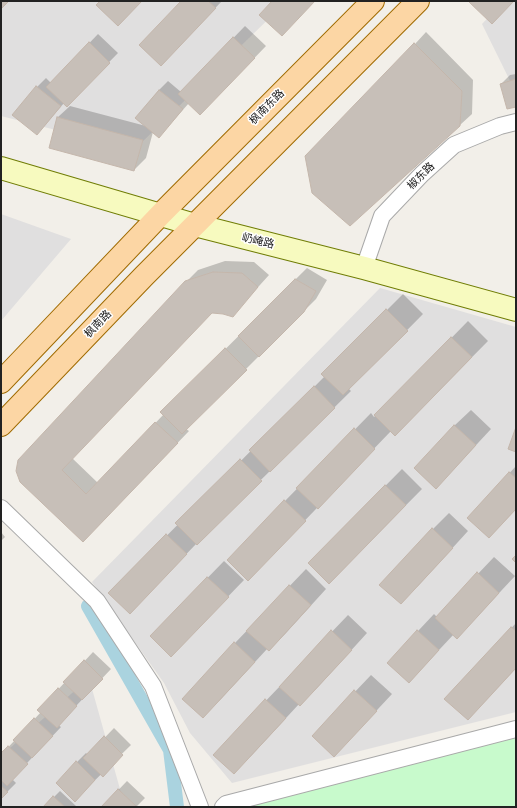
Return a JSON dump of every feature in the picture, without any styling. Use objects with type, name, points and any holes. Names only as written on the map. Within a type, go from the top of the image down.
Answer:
[{"type":"main road","name":"枫南东路","points":[[161,214],[373,1]]},
{"type":"main road","name":"枫南路","points":[[1,425],[195,225],[418,1]]},
{"type":"main road","points":[[1,382],[161,214]]},
{"type":"street","name":"椒东路","points":[[364,268],[382,216],[422,174],[454,145],[500,126],[516,122]]},
{"type":"street","name":"屷崦路","points":[[1,168],[195,225],[364,268],[516,310]]},
{"type":"street","points":[[1,508],[97,601],[153,686],[200,807]]},
{"type":"street","points":[[223,807],[226,804],[516,729]]},
{"type":"shaded area","points":[[1,1],[287,1],[134,150],[1,116]]},
{"type":"shaded area","points":[[504,1],[516,1],[516,93],[482,24]]},
{"type":"shaded area","points":[[1,214],[71,239],[1,321]]},
{"type":"shaded area","points":[[380,288],[516,327],[516,712],[232,783],[190,733],[164,683],[92,582]]},
{"type":"shaded area","points":[[89,678],[125,807],[1,807],[1,756]]},
{"type":"green space","points":[[516,738],[516,807],[243,807],[257,800]]},
{"type":"building","points":[[1,1],[9,1],[1,9]]},
{"type":"building","points":[[100,1],[142,1],[118,26],[96,5]]},
{"type":"building","points":[[181,1],[208,1],[216,8],[161,66],[139,45]]},
{"type":"building","points":[[272,1],[315,1],[282,36],[259,15]]},
{"type":"building","points":[[468,1],[514,1],[492,24]]},
{"type":"building","points":[[233,37],[255,58],[200,115],[178,94]]},
{"type":"building","points":[[89,42],[110,63],[67,107],[46,87]]},
{"type":"building","points":[[414,43],[462,91],[460,126],[350,226],[312,193],[305,156]]},
{"type":"building","points":[[516,79],[516,107],[507,109],[500,84]]},
{"type":"building","points":[[36,86],[61,106],[37,135],[12,115]]},
{"type":"building","points":[[159,90],[183,109],[159,138],[135,118]]},
{"type":"building","points":[[57,117],[143,140],[134,171],[49,148]]},
{"type":"building","points":[[213,272],[242,273],[258,287],[233,317],[212,313],[62,470],[86,494],[155,422],[178,443],[83,542],[20,482],[16,471],[18,460],[185,281]]},
{"type":"building","points":[[295,279],[316,291],[304,312],[259,357],[238,336]]},
{"type":"building","points":[[386,309],[408,331],[343,395],[321,374]]},
{"type":"building","points":[[451,337],[472,357],[395,436],[374,415]]},
{"type":"building","points":[[225,348],[247,370],[182,434],[160,412]]},
{"type":"building","points":[[314,386],[335,408],[270,472],[249,450]]},
{"type":"building","points":[[454,425],[476,445],[436,489],[414,468]]},
{"type":"building","points":[[516,427],[516,452],[508,449]]},
{"type":"building","points":[[354,428],[375,449],[318,509],[296,488]]},
{"type":"building","points":[[240,459],[262,481],[197,545],[175,523]]},
{"type":"building","points":[[509,472],[516,478],[516,509],[489,538],[467,518]]},
{"type":"building","points":[[385,485],[406,505],[329,584],[308,563]]},
{"type":"building","points":[[284,500],[306,521],[248,581],[227,560]]},
{"type":"building","points":[[432,528],[453,548],[401,604],[379,585]]},
{"type":"building","points":[[166,534],[187,554],[130,614],[108,593]]},
{"type":"building","points":[[516,555],[516,563],[512,559]]},
{"type":"building","points":[[477,572],[499,593],[457,639],[435,618]]},
{"type":"building","points":[[207,577],[229,597],[171,657],[150,636]]},
{"type":"building","points":[[289,585],[311,605],[269,651],[246,631]]},
{"type":"building","points":[[511,627],[516,631],[516,668],[468,720],[444,699]]},
{"type":"building","points":[[331,630],[352,650],[300,706],[279,687]]},
{"type":"building","points":[[417,630],[439,650],[409,683],[387,663]]},
{"type":"building","points":[[234,642],[255,662],[203,718],[182,699]]},
{"type":"building","points":[[84,660],[103,679],[82,700],[63,682]]},
{"type":"building","points":[[58,688],[77,706],[57,728],[37,710]]},
{"type":"building","points":[[354,690],[377,711],[334,757],[312,736]]},
{"type":"building","points":[[265,699],[286,718],[234,774],[213,755]]},
{"type":"building","points":[[34,718],[53,736],[32,758],[13,740]]},
{"type":"building","points":[[104,736],[123,755],[103,777],[83,758]]},
{"type":"building","points":[[8,746],[28,764],[7,786],[1,780],[1,753]]},
{"type":"building","points":[[76,761],[95,780],[75,802],[56,783]]},
{"type":"building","points":[[1,786],[8,792],[1,799]]},
{"type":"building","points":[[118,789],[137,807],[101,807]]},
{"type":"building","points":[[53,796],[65,807],[43,807]]},
{"type":"waterway","points":[[88,606],[170,750],[177,807]]}]
